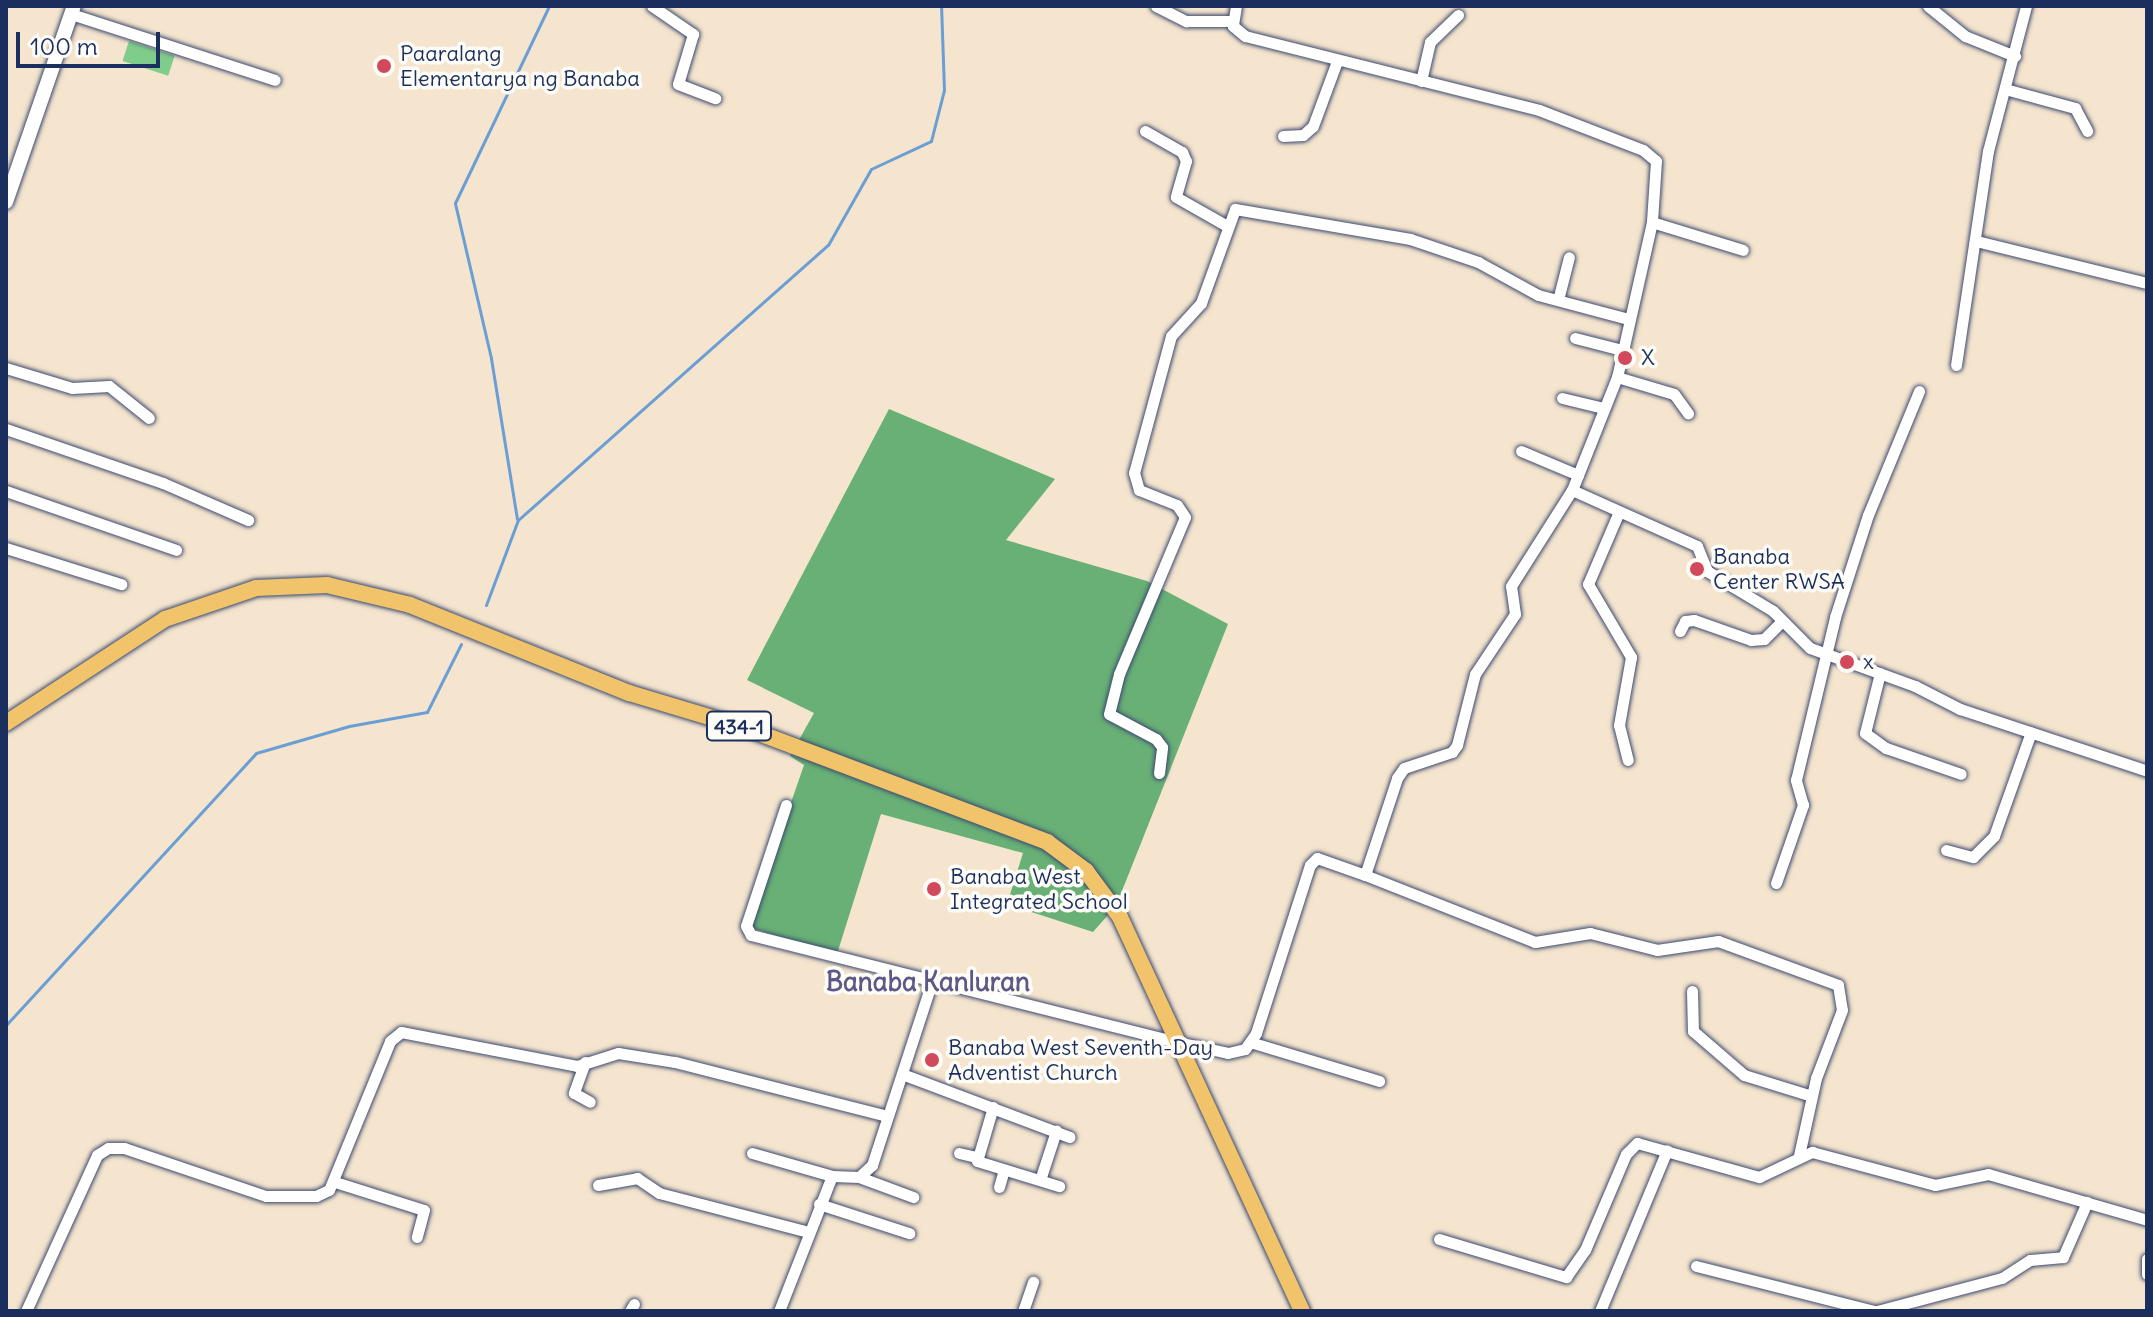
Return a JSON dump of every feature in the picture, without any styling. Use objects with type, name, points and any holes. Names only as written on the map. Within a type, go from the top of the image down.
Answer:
[{"type":"main road","name":"434-1","points":[[6,723],[138,635],[192,608],[288,585],[360,590],[629,693],[746,728],[1047,842],[1086,871],[1113,904],[1173,1041],[1302,1311]]},
{"type":"street","points":[[652,6],[693,34],[678,84],[715,98]]},
{"type":"street","points":[[1156,6],[1186,21],[1233,21]]},
{"type":"street","points":[[1236,6],[1233,21],[1245,36],[1564,118],[1643,150],[1657,168],[1652,222],[1617,377],[1572,490],[1511,586],[1515,614],[1475,674],[1457,745],[1452,752],[1404,768],[1397,778],[1365,875]]},
{"type":"street","points":[[1928,6],[1965,36],[2015,56]]},
{"type":"street","points":[[1956,365],[1988,151],[2026,6]]},
{"type":"street","points":[[6,202],[73,10],[275,80]]},
{"type":"street","points":[[1421,81],[1430,42],[1458,15]]},
{"type":"street","points":[[1283,136],[1303,135],[1313,126],[1337,61]]},
{"type":"street","points":[[2005,89],[2075,108],[2087,131]]},
{"type":"street","points":[[1145,131],[1182,152],[1186,161],[1176,197],[1227,226]]},
{"type":"street","points":[[1159,773],[1162,747],[1156,739],[1109,714],[1119,674],[1185,517],[1177,505],[1139,490],[1134,473],[1171,336],[1201,303],[1235,209],[1410,239],[1478,262],[1512,285],[1628,319]]},
{"type":"street","points":[[1652,222],[1743,250]]},
{"type":"street","points":[[1976,241],[2147,283]]},
{"type":"street","points":[[1558,300],[1569,257]]},
{"type":"street","points":[[1575,338],[1622,350]]},
{"type":"street","points":[[6,368],[72,388],[109,386],[149,418]]},
{"type":"street","points":[[1617,377],[1674,394],[1688,413]]},
{"type":"street","points":[[1776,883],[1803,805],[1796,780],[1861,536],[1919,391]]},
{"type":"street","points":[[1562,398],[1603,408]]},
{"type":"street","points":[[6,429],[163,483],[248,520]]},
{"type":"street","points":[[1521,451],[1578,475]]},
{"type":"street","points":[[1572,490],[1618,514],[1697,546],[1707,571],[1758,600],[1810,648],[1880,673],[1960,709],[2147,771]]},
{"type":"street","points":[[6,491],[176,550]]},
{"type":"street","points":[[1618,514],[1588,584],[1631,657],[1619,725],[1628,760]]},
{"type":"street","points":[[6,548],[121,584]]},
{"type":"street","points":[[1680,631],[1685,621],[1694,620],[1751,640],[1764,639],[1781,622]]},
{"type":"street","points":[[1880,673],[1865,733],[1886,748],[1961,774]]},
{"type":"street","points":[[1946,850],[1973,857],[1994,836],[2031,732]]},
{"type":"street","points":[[786,805],[746,931],[1173,1041],[1228,1053],[1250,1042],[1379,1081]]},
{"type":"street","points":[[1250,1042],[1310,865],[1317,858],[1535,942],[1590,933],[1657,950],[1718,941],[1838,985],[1842,1010],[1812,1096],[1799,1155]]},
{"type":"street","points":[[859,1177],[872,1165],[932,981]]},
{"type":"street","points":[[1692,991],[1693,1031],[1744,1075],[1812,1096]]},
{"type":"street","points":[[26,1311],[97,1155],[108,1148],[124,1148],[266,1196],[316,1196],[335,1182],[394,1034],[409,1032],[577,1066],[618,1053],[675,1062],[887,1116]]},
{"type":"street","points":[[585,1062],[574,1093],[590,1102]]},
{"type":"street","points":[[902,1074],[1070,1137]]},
{"type":"street","points":[[976,1157],[993,1107]]},
{"type":"street","points":[[1040,1180],[1056,1131]]},
{"type":"street","points":[[1439,1239],[1566,1277],[1585,1250],[1630,1147],[1637,1143],[1759,1177],[1799,1155],[1823,1154],[1935,1185],[1988,1174],[2147,1220]]},
{"type":"street","points":[[1600,1311],[1667,1150]]},
{"type":"street","points":[[752,1153],[832,1176],[859,1177],[913,1197]]},
{"type":"street","points":[[959,1153],[1059,1186]]},
{"type":"street","points":[[999,1187],[1004,1170]]},
{"type":"street","points":[[779,1311],[832,1176]]},
{"type":"street","points":[[598,1185],[637,1178],[659,1193],[809,1232]]},
{"type":"street","points":[[335,1182],[424,1210],[417,1237]]},
{"type":"street","points":[[1696,1266],[1875,1311],[2002,1278],[2030,1260],[2063,1257],[2087,1202]]},
{"type":"street","points":[[819,1204],[909,1233]]},
{"type":"street","points":[[2147,1259],[2147,1274]]},
{"type":"street","points":[[1023,1311],[1033,1282]]},
{"type":"green space","points":[[129,41],[175,56],[168,76],[123,61]]},
{"type":"green space","points":[[889,409],[1055,479],[1006,540],[1147,581],[1228,624],[1116,906],[1093,932],[1007,904],[1023,853],[881,814],[837,954],[748,927],[804,765],[790,756],[814,713],[747,680]]},
{"type":"waterway","points":[[517,519],[491,358],[455,203],[549,6]]},
{"type":"waterway","points":[[486,605],[518,520],[828,245],[871,169],[931,141],[944,90],[941,6]]},
{"type":"waterway","points":[[6,1025],[256,753],[349,726],[427,712],[461,644]]},
{"type":"place","name":"Paaralang Elementarya ng Banaba","points":[[384,66]]},
{"type":"place","name":"X","points":[[1625,358]]},
{"type":"place","name":"Banaba Center RWSA","points":[[1697,569]]},
{"type":"place","name":"x","points":[[1847,662]]},
{"type":"place","name":"Banaba West Integrated School","points":[[934,889]]},
{"type":"place","name":"Banaba West Seventh-Day Adventist Church","points":[[932,1060]]},
{"type":"district","name":"Banaba Kanluran","points":[[928,982]]}]
